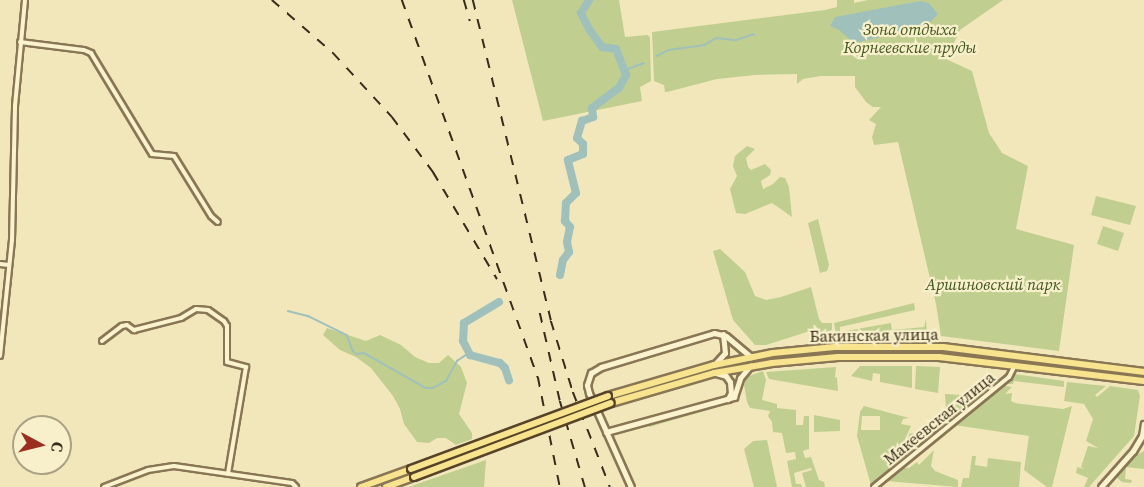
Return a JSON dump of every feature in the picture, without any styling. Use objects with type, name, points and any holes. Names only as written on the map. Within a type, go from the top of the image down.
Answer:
[{"type":"main road","points":[[631,487],[589,393],[587,385],[591,374],[601,367],[711,334],[723,334],[752,357]]},
{"type":"main road","points":[[714,365],[725,353],[723,334]]},
{"type":"main road","name":"Бакинская улица","points":[[609,400],[714,365],[752,357],[835,347],[919,346],[1144,372]]},
{"type":"main road","name":"Бакинская улица","points":[[609,400],[750,366],[801,360],[872,356],[939,357],[1144,381]]},
{"type":"main road","points":[[606,432],[728,399],[736,395],[740,378],[750,366]]},
{"type":"main road","points":[[714,373],[726,376],[730,382],[731,393],[728,399]]},
{"type":"main road","points":[[361,487],[609,400]]},
{"type":"main road","points":[[386,487],[609,400]]},
{"type":"street","points":[[0,356],[9,265],[20,42],[25,0]]},
{"type":"street","points":[[20,42],[84,50],[91,53],[152,154],[174,156],[211,216],[218,222]]},
{"type":"street","points":[[0,264],[9,265]]},
{"type":"street","points":[[102,341],[122,326],[127,325],[134,330],[181,318],[198,309],[208,310],[224,321],[227,326],[227,362],[246,367],[228,473]]},
{"type":"street","name":"Макеевская улица","points":[[874,487],[1010,377],[1015,365]]},
{"type":"street","points":[[1101,487],[1133,452],[1142,436],[1144,424]]},
{"type":"street","points":[[104,487],[166,466],[292,483],[296,487]]},
{"type":"green space","points":[[512,0],[619,0],[625,37],[648,35],[650,38],[651,81],[640,87],[642,101],[543,121]]},
{"type":"green space","name":"Аршиновский парк","points":[[837,0],[854,0],[854,3],[868,0],[1003,0],[960,30],[946,59],[972,71],[989,133],[1002,153],[1028,166],[1016,229],[1074,245],[1059,351],[941,336],[936,304],[898,142],[874,145],[872,137],[876,124],[869,120],[881,107],[873,107],[866,102],[855,87],[855,76],[821,76],[803,79],[797,84],[797,74],[755,75],[717,79],[667,92],[665,92],[664,85],[654,81],[652,32],[825,10],[837,7]]},
{"type":"green space","points":[[747,146],[755,149],[746,158],[751,170],[765,164],[771,170],[770,175],[761,181],[763,189],[780,177],[785,178],[789,187],[792,217],[772,203],[745,214],[736,213],[730,189],[737,176],[733,166],[735,156]]},
{"type":"green space","points":[[1096,196],[1136,206],[1130,225],[1091,215]]},
{"type":"green space","points":[[818,219],[829,265],[827,271],[820,273],[808,223]]},
{"type":"green space","points":[[1103,226],[1124,233],[1118,251],[1097,244]]},
{"type":"green space","points":[[720,249],[745,272],[755,296],[766,300],[811,287],[819,319],[822,323],[832,323],[832,330],[820,335],[810,331],[766,345],[755,345],[733,320],[713,251]]},
{"type":"green space","points":[[914,303],[915,310],[840,327],[840,332],[891,323],[892,330],[924,327],[926,319],[927,335],[836,335],[834,323]]},
{"type":"green space","points":[[327,328],[366,341],[380,335],[429,363],[439,363],[448,355],[461,367],[467,383],[459,414],[472,433],[472,439],[456,445],[446,438],[437,438],[429,443],[417,442],[404,424],[393,396],[371,368],[356,357],[340,350],[323,335]]},
{"type":"green space","points":[[865,349],[929,349],[822,353]]},
{"type":"green space","points":[[860,366],[912,366],[912,388],[880,382],[880,374],[873,373],[872,381],[851,376]]},
{"type":"green space","points":[[916,366],[940,367],[938,393],[915,389]]},
{"type":"green space","points":[[836,367],[835,377],[838,391],[769,379],[766,372]]},
{"type":"green space","points":[[763,371],[766,380],[762,400],[777,404],[777,408],[796,410],[796,425],[803,425],[804,416],[809,416],[809,449],[803,451],[805,458],[811,457],[819,480],[824,482],[825,487],[806,487],[802,473],[812,470],[811,468],[794,473],[796,484],[801,484],[802,487],[792,487],[787,461],[796,459],[795,452],[786,453],[782,433],[773,432],[772,422],[768,416],[770,411],[750,408],[747,402],[744,385],[746,377]]},
{"type":"green space","points":[[1015,374],[1064,381],[1064,387],[1014,381],[1013,384],[1006,384],[1012,387],[1005,394],[1012,393],[1011,401],[1015,403],[1063,409],[1072,406],[1052,487],[1047,487],[1024,470],[1029,436],[954,425]]},
{"type":"green space","points":[[1067,382],[1106,386],[1095,395],[1097,397],[1110,386],[1138,390],[1140,396],[1134,436],[1089,487],[1084,487],[1088,478],[1076,473],[1077,467],[1084,469],[1081,467],[1088,446],[1098,448],[1086,441],[1093,419],[1084,404],[1064,401]]},
{"type":"green space","points":[[945,394],[977,396],[952,418],[946,408]]},
{"type":"green space","points":[[723,403],[732,403],[649,427],[648,425]]},
{"type":"green space","points":[[864,406],[909,418],[903,419],[901,424],[911,426],[905,439],[905,447],[908,449],[911,447],[908,448],[906,443],[910,433],[922,437],[916,443],[919,446],[871,485],[857,436],[860,412]],"holes":[[[862,416],[880,416],[880,430],[861,430]]]},
{"type":"green space","points":[[814,415],[840,420],[840,431],[814,432]]},
{"type":"green space","points":[[767,440],[777,487],[754,487],[744,449],[753,441]]},
{"type":"green space","points":[[934,450],[931,466],[935,471],[958,480],[958,487],[886,481],[903,468],[909,468],[917,462],[919,465]]},
{"type":"green space","points":[[1144,451],[1144,469],[1126,467],[1125,479],[1132,480],[1131,483],[1122,482],[1116,477],[1137,455]]},
{"type":"green space","points":[[972,456],[976,456],[975,465],[987,467],[988,458],[1021,462],[1019,487],[961,487],[963,478],[969,478]]},
{"type":"green space","points":[[486,460],[484,487],[409,487],[417,484]]},
{"type":"water","points":[[920,1],[929,3],[938,14],[926,27],[854,43],[839,30],[830,26],[835,17]]},
{"type":"waterway","points":[[560,275],[563,260],[569,252],[567,242],[570,227],[565,221],[566,203],[576,193],[568,160],[583,154],[583,144],[577,138],[582,121],[593,117],[592,108],[619,88],[626,75],[616,49],[602,47],[581,13],[589,0]]},
{"type":"waterway","points":[[657,56],[669,50],[705,45],[716,38],[736,40],[754,34]]},
{"type":"waterway","points":[[625,70],[644,63]]},
{"type":"waterway","points":[[499,302],[464,323],[463,341],[470,355],[500,363],[505,368],[509,380]]},
{"type":"waterway","points":[[288,311],[308,316],[347,335],[353,351],[357,354],[364,353],[426,388],[433,388],[446,381],[457,361],[469,353]]},
{"type":"railway","points":[[272,0],[333,53],[392,117],[433,172],[497,279]]},
{"type":"railway","points":[[402,0],[538,377],[560,487]]},
{"type":"railway","points":[[464,0],[470,21]]},
{"type":"railway","points":[[473,0],[551,321],[573,392],[610,487]]},
{"type":"railway","points":[[540,313],[560,401],[585,487]]},
{"type":"park label","name":"Зона отдыха Корнеевские пруды","points":[[910,38]]}]
